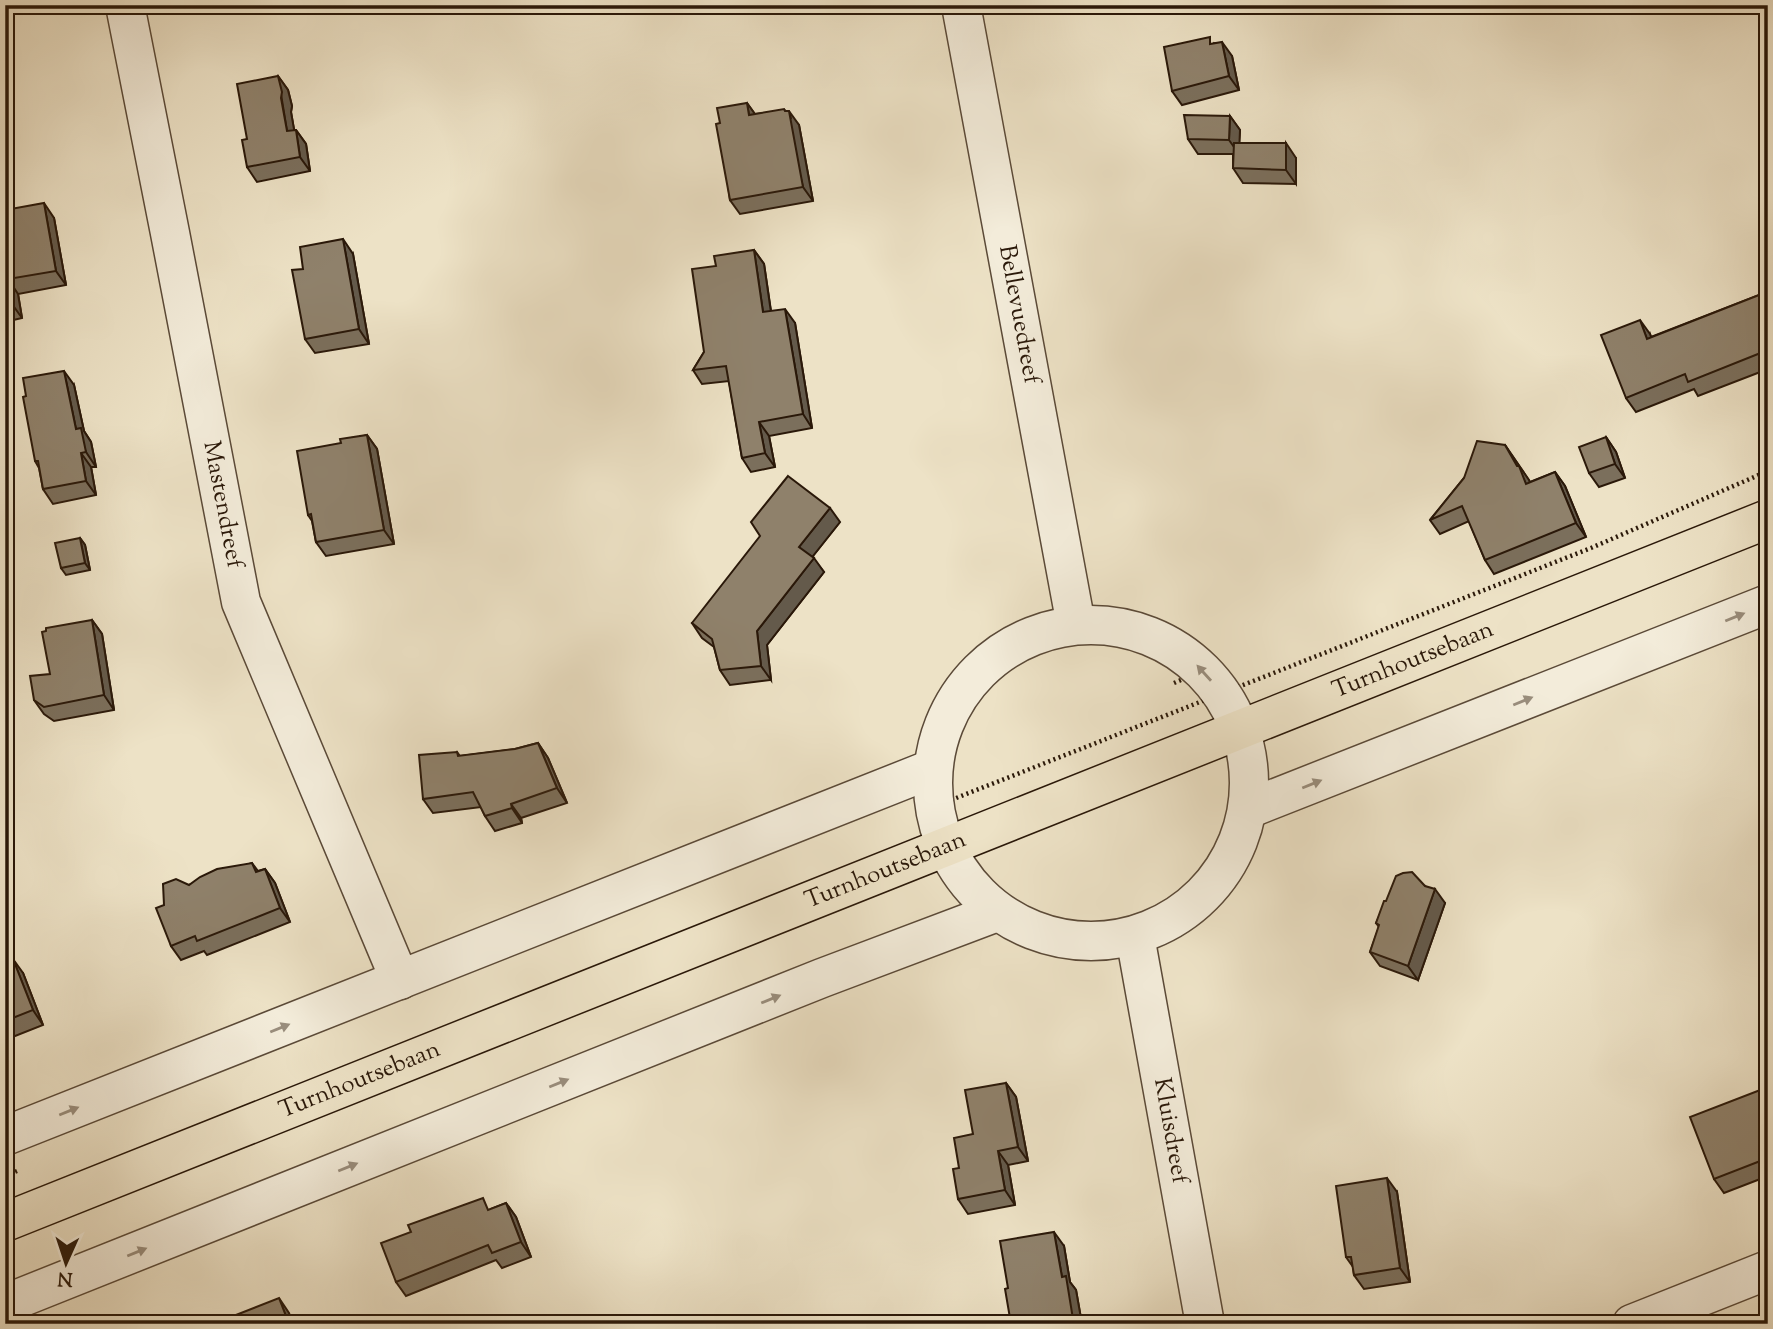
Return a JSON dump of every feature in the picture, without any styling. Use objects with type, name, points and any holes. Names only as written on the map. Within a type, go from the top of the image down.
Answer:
[{"type":"main road","name":"Turnhoutsebaan","points":[[5,1222],[1768,519]]},
{"type":"street","name":"Mastendreef","points":[[125,5],[240,602],[400,981]]},
{"type":"street","name":"Bellevuedreef","points":[[961,5],[1076,625]]},
{"type":"street","points":[[1248,809],[1768,604]]},
{"type":"street","points":[[1076,625],[1118,626],[1158,639],[1193,661],[1188,677],[1222,692],[1241,730],[1250,769],[1248,809],[1235,852],[1210,889],[1176,918],[1135,936],[1087,943],[1040,934],[997,912],[966,883],[944,847],[929,770],[941,728],[971,677],[1019,641],[1076,625]]},
{"type":"street","points":[[5,1136],[929,770]]},
{"type":"street","points":[[5,1304],[809,983],[997,912]]},
{"type":"street","name":"Kluisdreef","points":[[1135,936],[1205,1324]]},
{"type":"street","points":[[1632,1324],[1768,1270]]},
{"type":"building","points":[[1210,37],[1210,44],[1222,42],[1229,76],[1172,91],[1164,47]]},
{"type":"building","points":[[278,76],[287,131],[296,130],[300,157],[247,167],[242,140],[247,139],[237,84]]},
{"type":"building","points":[[747,103],[749,115],[784,109],[789,111],[803,187],[730,200],[716,124],[720,123],[717,108]]},
{"type":"building","points":[[1184,115],[1230,116],[1229,140],[1188,139]]},
{"type":"building","points":[[1234,143],[1286,143],[1286,170],[1233,168]]},
{"type":"building","points":[[44,203],[56,271],[8,279],[12,304],[5,305],[5,210]]},
{"type":"building","points":[[343,239],[359,329],[305,339],[292,270],[303,269],[300,247]]},
{"type":"building","points":[[754,250],[763,312],[785,309],[803,414],[759,422],[765,453],[742,458],[726,366],[693,370],[704,352],[692,269],[716,266],[714,256]]},
{"type":"building","points":[[1759,295],[1761,299],[1768,296],[1768,350],[1688,382],[1685,374],[1626,398],[1601,335],[1640,320],[1647,339]]},
{"type":"building","points":[[64,371],[76,429],[81,428],[86,452],[81,453],[86,481],[43,489],[23,397],[26,396],[23,378]]},
{"type":"building","points":[[367,435],[384,530],[316,542],[311,514],[308,515],[297,451],[341,443],[340,439]]},
{"type":"building","points":[[1606,437],[1615,464],[1589,473],[1579,447]]},
{"type":"building","points":[[1477,441],[1505,445],[1519,466],[1526,484],[1555,472],[1576,523],[1485,560],[1462,506],[1430,520],[1464,478]]},
{"type":"building","points":[[788,476],[830,508],[799,547],[814,558],[757,631],[761,666],[720,670],[712,639],[692,623],[760,536],[751,522]]},
{"type":"building","points":[[80,538],[85,563],[61,568],[55,543]]},
{"type":"building","points":[[92,620],[104,695],[44,707],[34,700],[30,676],[50,674],[42,632],[46,631],[46,628]]},
{"type":"building","points":[[538,743],[557,788],[511,804],[512,808],[485,816],[473,792],[423,799],[419,755],[457,752],[458,756],[515,749]]},
{"type":"building","points":[[252,863],[256,872],[265,869],[280,908],[197,941],[195,936],[171,946],[156,908],[164,905],[163,884],[176,879],[189,885],[217,869]]},
{"type":"building","points":[[1412,872],[1425,886],[1435,889],[1408,966],[1370,952],[1379,925],[1376,923],[1396,876]]},
{"type":"building","points":[[13,959],[33,1010],[5,1021],[5,962]]},
{"type":"building","points":[[1006,1083],[1018,1147],[998,1151],[1005,1190],[958,1199],[953,1169],[959,1168],[954,1138],[973,1134],[965,1090]]},
{"type":"building","points":[[1768,1087],[1768,1158],[1714,1179],[1690,1117]]},
{"type":"building","points":[[1387,1178],[1400,1268],[1354,1275],[1351,1257],[1346,1257],[1336,1186]]},
{"type":"building","points":[[483,1198],[488,1210],[506,1203],[521,1242],[492,1253],[488,1245],[396,1282],[381,1243],[411,1232],[408,1225]]},
{"type":"building","points":[[1054,1232],[1062,1277],[1066,1276],[1073,1319],[1070,1320],[1071,1324],[1011,1324],[1000,1241]]},
{"type":"building","points":[[279,1298],[289,1324],[213,1324]]},
{"type":"building","points":[[1347,1319],[1347,1324],[1298,1324]]}]
